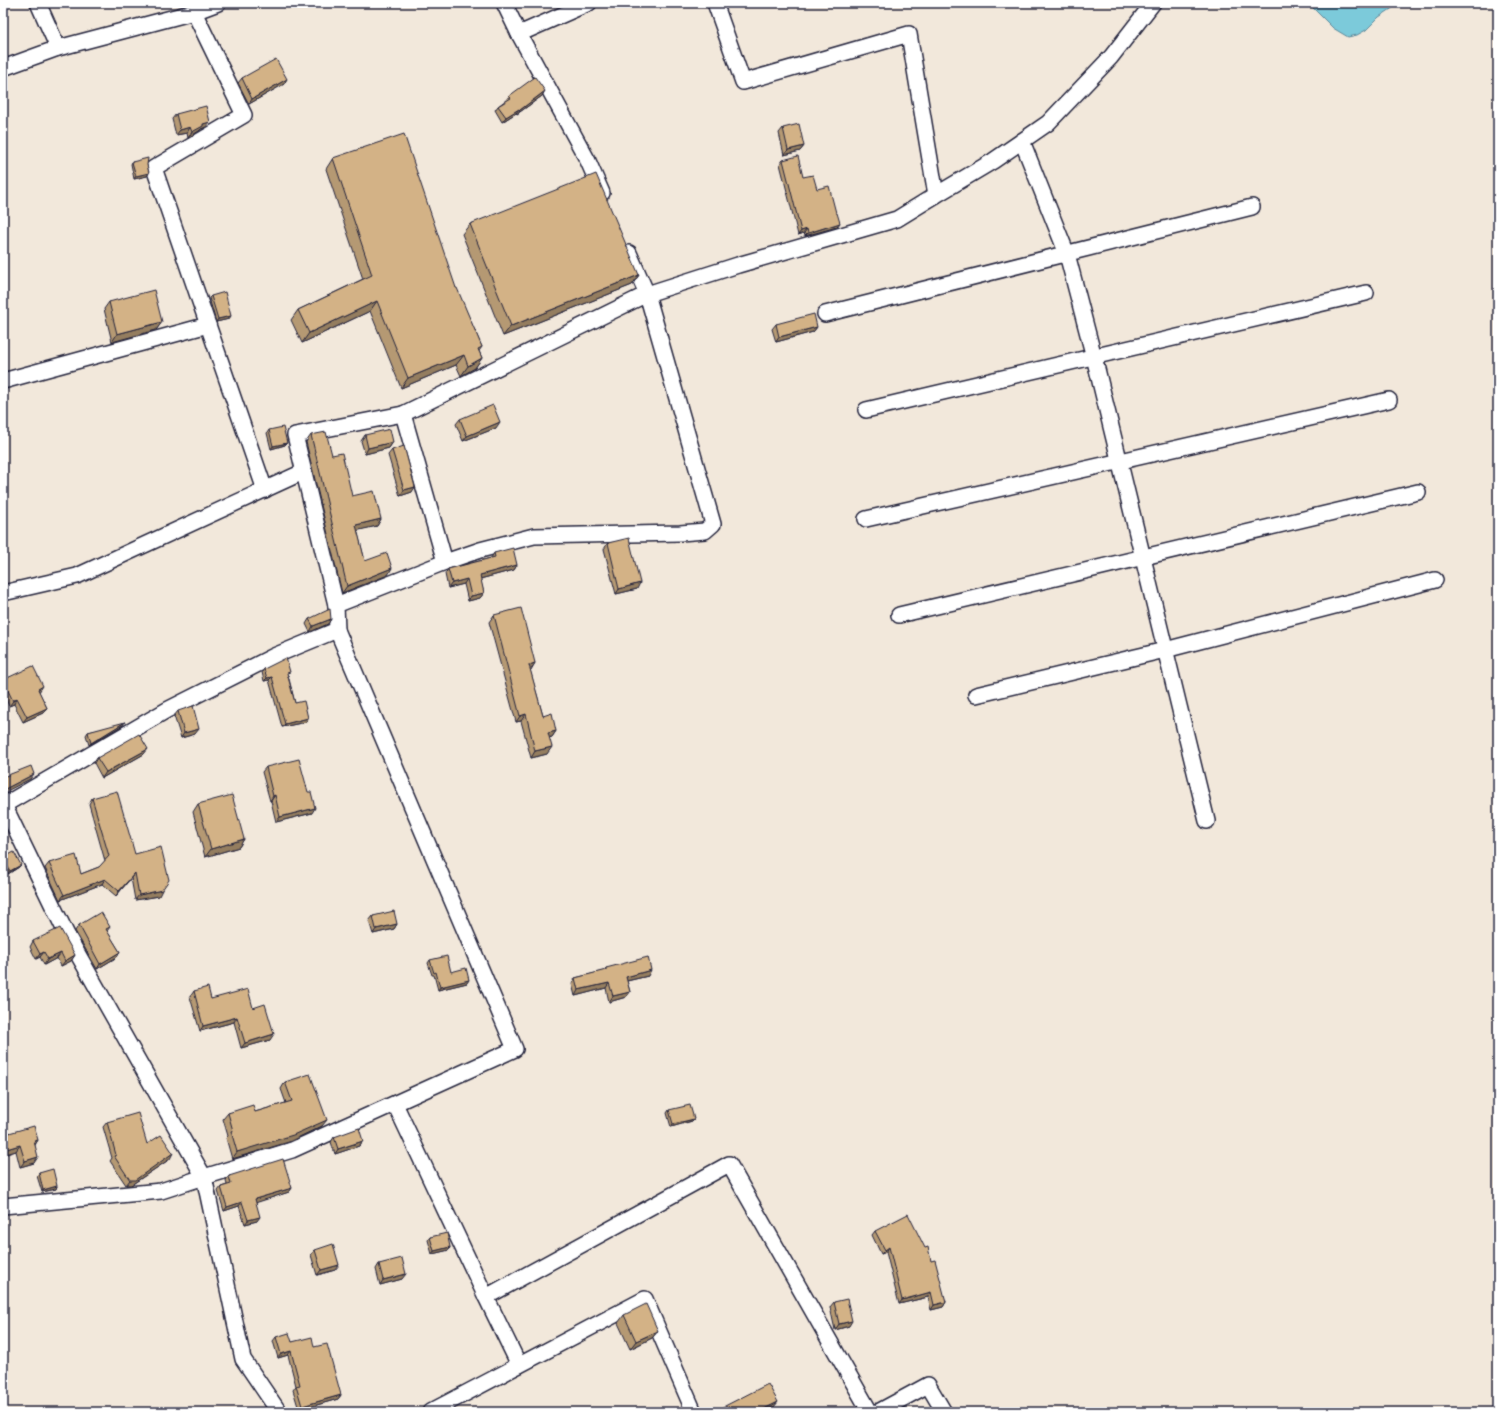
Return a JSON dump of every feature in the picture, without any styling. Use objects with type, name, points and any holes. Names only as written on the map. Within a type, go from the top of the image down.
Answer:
[{"type":"street","points":[[38,3],[58,48]]},
{"type":"street","points":[[3,68],[58,48],[194,12],[218,3]]},
{"type":"street","points":[[504,3],[588,161],[606,203]]},
{"type":"street","points":[[520,34],[589,3]]},
{"type":"street","points":[[715,3],[743,82],[909,34],[936,195]]},
{"type":"street","points":[[3,1206],[161,1191],[204,1178],[292,1150],[515,1049],[337,630],[336,605],[294,435],[404,414],[647,294],[738,265],[897,219],[993,161],[1048,123],[1111,57],[1153,3]]},
{"type":"street","points":[[194,12],[244,115],[154,168],[265,490]]},
{"type":"street","points":[[1022,141],[1067,254],[1120,462],[1207,821]]},
{"type":"street","points":[[825,314],[1252,207]]},
{"type":"street","points":[[336,605],[480,550],[534,536],[680,533],[705,531],[713,524],[647,294],[622,238]]},
{"type":"street","points":[[866,410],[1366,293]]},
{"type":"street","points":[[3,381],[208,325]]},
{"type":"street","points":[[866,519],[1389,400]]},
{"type":"street","points":[[404,414],[446,562]]},
{"type":"street","points":[[3,593],[77,576],[303,472]]},
{"type":"street","points":[[899,615],[1418,492]]},
{"type":"street","points":[[976,695],[1165,650],[1435,580]]},
{"type":"street","points":[[279,1412],[243,1359],[204,1178],[67,935],[4,805],[167,710],[274,656],[337,630]]},
{"type":"street","points":[[395,1104],[519,1365]]},
{"type":"street","points":[[486,1297],[729,1164],[870,1412]]},
{"type":"street","points":[[430,1412],[645,1299],[694,1412]]},
{"type":"street","points":[[878,1412],[928,1385],[944,1412]]},
{"type":"water","points":[[1308,3],[1400,3],[1379,17],[1366,30],[1357,35],[1348,37],[1333,28]]},
{"type":"building","points":[[276,59],[287,79],[252,99],[242,78]]},
{"type":"building","points":[[535,77],[545,91],[520,110],[519,109],[506,117],[498,106],[511,98],[509,96]]},
{"type":"building","points":[[206,106],[210,122],[203,124],[203,126],[192,132],[190,127],[180,130],[176,114]]},
{"type":"building","points":[[799,124],[804,146],[788,150],[783,128]]},
{"type":"building","points":[[404,134],[456,288],[482,347],[478,349],[482,358],[468,366],[464,355],[408,378],[377,301],[309,333],[298,310],[372,275],[333,158]]},
{"type":"building","points":[[798,156],[803,177],[813,175],[817,189],[829,186],[840,223],[808,233],[807,229],[801,231],[783,160]]},
{"type":"building","points":[[148,158],[147,165],[149,173],[136,176],[132,162]]},
{"type":"building","points":[[596,174],[639,275],[511,326],[470,224]]},
{"type":"building","points":[[154,290],[162,322],[117,334],[109,302]]},
{"type":"building","points":[[225,292],[231,316],[218,319],[211,296]]},
{"type":"building","points":[[814,314],[817,327],[779,337],[776,324]]},
{"type":"building","points":[[493,405],[500,422],[467,436],[460,419]]},
{"type":"building","points":[[283,427],[287,443],[273,446],[269,430]]},
{"type":"building","points":[[390,429],[393,442],[368,448],[365,435]]},
{"type":"building","points":[[326,432],[332,455],[342,453],[352,496],[374,491],[381,519],[356,525],[365,561],[387,553],[392,568],[347,586],[311,435]]},
{"type":"building","points":[[404,446],[415,487],[404,490],[392,450]]},
{"type":"building","points":[[629,538],[640,583],[619,589],[608,543]]},
{"type":"building","points":[[513,548],[517,565],[480,575],[484,593],[471,596],[467,579],[452,583],[448,569],[495,557],[494,553]]},
{"type":"building","points":[[521,608],[535,663],[529,665],[543,716],[552,713],[556,731],[548,733],[552,747],[535,751],[526,714],[520,716],[494,615]]},
{"type":"building","points":[[330,609],[331,619],[313,626],[309,619]]},
{"type":"building","points":[[286,658],[290,672],[287,673],[295,703],[304,701],[308,718],[285,724],[272,677],[267,678],[264,669]]},
{"type":"building","points":[[33,666],[43,686],[38,689],[47,708],[27,717],[17,698],[13,701],[3,680]]},
{"type":"building","points":[[193,706],[199,729],[184,733],[178,711]]},
{"type":"building","points":[[125,722],[91,743],[88,732]]},
{"type":"building","points":[[139,734],[148,749],[106,772],[97,758]]},
{"type":"building","points":[[299,759],[308,792],[311,792],[315,808],[280,817],[266,767]]},
{"type":"building","points":[[31,766],[34,774],[3,790],[3,777]]},
{"type":"building","points":[[117,791],[135,854],[161,847],[169,880],[162,890],[139,895],[135,873],[119,891],[105,879],[64,895],[49,863],[76,855],[81,874],[99,867],[109,856],[92,798]]},
{"type":"building","points":[[232,795],[244,839],[211,849],[198,804]]},
{"type":"building","points":[[14,852],[21,865],[10,871],[3,858]]},
{"type":"building","points":[[394,911],[397,924],[376,929],[373,916]]},
{"type":"building","points":[[101,912],[110,927],[106,929],[120,952],[100,964],[79,925]]},
{"type":"building","points":[[60,928],[75,955],[65,961],[61,953],[48,959],[44,952],[40,954],[33,941]]},
{"type":"building","points":[[447,956],[451,972],[466,968],[469,980],[440,987],[436,972],[434,973],[430,960]]},
{"type":"building","points":[[648,957],[651,970],[626,977],[630,992],[613,996],[609,983],[578,990],[575,978]]},
{"type":"building","points":[[208,987],[211,999],[248,989],[253,1008],[265,1004],[274,1034],[245,1043],[237,1017],[203,1026],[194,991]]},
{"type":"building","points":[[310,1074],[327,1120],[293,1135],[237,1152],[228,1113],[253,1105],[255,1112],[292,1101],[285,1082]]},
{"type":"building","points":[[690,1105],[694,1119],[673,1124],[669,1110]]},
{"type":"building","points":[[3,1113],[9,1133],[34,1126],[38,1140],[34,1141],[38,1157],[25,1161],[20,1145],[3,1150]]},
{"type":"building","points":[[138,1113],[147,1144],[161,1135],[173,1153],[135,1180],[130,1180],[114,1156],[116,1155],[107,1122]]},
{"type":"building","points":[[359,1128],[363,1141],[338,1149],[334,1137]]},
{"type":"building","points":[[283,1159],[292,1188],[255,1199],[260,1217],[248,1220],[242,1202],[227,1207],[221,1187],[231,1184],[229,1176]]},
{"type":"building","points":[[53,1169],[57,1186],[43,1190],[39,1173]]},
{"type":"building","points":[[908,1214],[925,1248],[928,1247],[931,1261],[935,1260],[946,1302],[934,1305],[931,1292],[902,1300],[889,1247],[885,1250],[875,1231]]},
{"type":"building","points":[[447,1233],[450,1247],[434,1251],[430,1237]]},
{"type":"building","points":[[333,1244],[339,1265],[321,1270],[315,1250]]},
{"type":"building","points":[[402,1258],[406,1274],[383,1280],[379,1264]]},
{"type":"building","points":[[847,1299],[852,1321],[839,1324],[834,1302]]},
{"type":"building","points":[[646,1304],[658,1331],[636,1341],[624,1315]]},
{"type":"building","points":[[289,1333],[292,1342],[312,1337],[314,1347],[327,1344],[341,1395],[302,1406],[296,1386],[300,1385],[291,1351],[281,1354],[276,1337]]},
{"type":"building","points":[[768,1384],[778,1402],[762,1410],[763,1412],[723,1412],[721,1408]]}]
